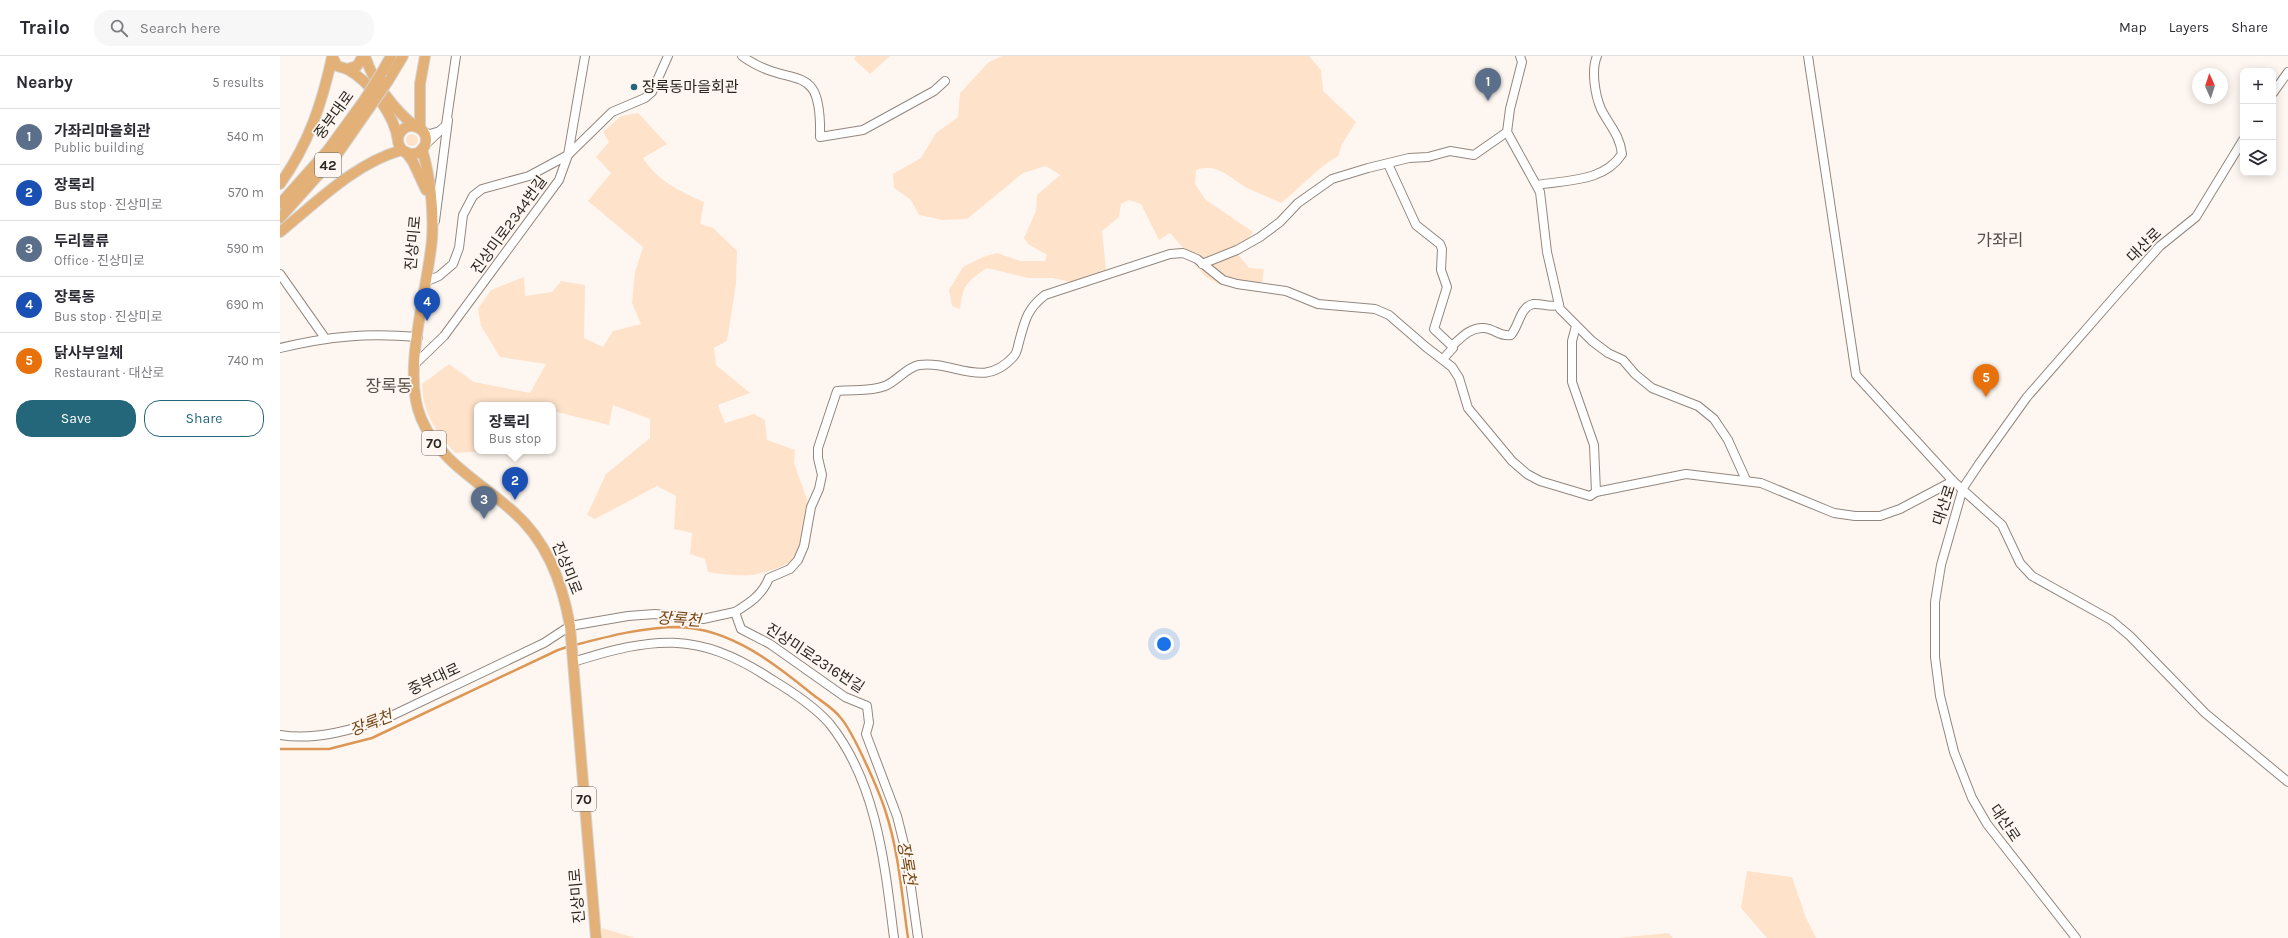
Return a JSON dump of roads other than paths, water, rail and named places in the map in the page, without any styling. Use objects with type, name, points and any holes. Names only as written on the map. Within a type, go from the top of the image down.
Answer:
[{"type":"main road","points":[[332,56],[338,66],[347,69],[361,78],[390,115],[402,148],[419,173],[431,207]]},
{"type":"main road","points":[[280,184],[294,164],[314,123],[332,56]]},
{"type":"main road","points":[[347,69],[357,66],[364,56],[372,73],[393,104],[420,129]]},
{"type":"main road","name":"중부대로","points":[[280,218],[338,153],[367,103],[391,56]]},
{"type":"main road","name":"42","points":[[367,103],[388,81],[403,56]]},
{"type":"main road","points":[[425,56],[420,84],[420,129],[431,207]]},
{"type":"main road","name":"중부대로","points":[[280,204],[319,161],[367,103]]},
{"type":"main road","points":[[402,148],[403,129],[420,129]]},
{"type":"main road","points":[[280,232],[333,189],[378,158],[402,148],[414,153],[423,147]]},
{"type":"main road","name":"진상미로","points":[[431,207],[432,239],[414,365],[416,404],[427,431],[434,443],[456,466],[510,508],[534,533],[556,572],[565,603],[570,629]]},
{"type":"main road","name":"70","points":[[570,629],[573,661]]},
{"type":"main road","name":"진상미로","points":[[573,661],[596,938]]},
{"type":"street","points":[[432,239],[440,194],[456,56]]},
{"type":"street","name":"진상미로2344번길","points":[[414,365],[444,336],[546,200],[559,180],[568,155],[585,56]]},
{"type":"street","points":[[425,282],[438,276],[453,264],[459,248],[464,216],[473,196],[482,189],[529,176],[568,155],[612,112],[652,92],[668,56]]},
{"type":"street","points":[[742,56],[761,66],[803,74],[813,82],[819,99],[820,137],[863,130],[934,91],[945,81]]},
{"type":"street","points":[[1520,56],[1522,62],[1506,132],[1540,192],[1547,252],[1559,305],[1576,326],[1608,353],[1623,360],[1634,374],[1652,388],[1698,406],[1714,419],[1728,440],[1746,480]]},
{"type":"street","points":[[1537,185],[1595,175],[1616,164],[1622,154],[1617,133],[1601,109],[1598,99],[1594,67],[1597,56]]},
{"type":"street","points":[[1808,56],[1856,375],[1953,481],[1963,488],[2002,525],[2020,563],[2032,576],[2111,620],[2130,636],[2204,713],[2288,782]]},
{"type":"street","points":[[2276,89],[2288,72]]},
{"type":"street","points":[[423,147],[444,129],[448,120]]},
{"type":"street","points":[[420,129],[435,134],[444,129]]},
{"type":"street","points":[[1202,264],[1237,250],[1260,237],[1280,222],[1298,203],[1332,179],[1409,158],[1428,157],[1450,151],[1474,155],[1506,132]]},
{"type":"street","name":"대산로","points":[[2076,938],[2018,866],[1983,818],[1961,771],[1944,715],[1936,669],[1935,602],[1941,565],[1963,488],[2027,397],[2160,246],[2196,217],[2240,145]]},
{"type":"street","points":[[1388,164],[1416,225],[1440,244],[1442,249],[1441,270],[1447,287],[1441,309],[1434,324],[1434,329],[1452,346]]},
{"type":"street","points":[[570,629],[648,614],[680,615],[702,619],[735,612],[752,602],[765,589],[769,578],[790,569],[798,560],[808,529],[811,507],[819,489],[822,475],[818,458],[818,448],[837,391],[868,390],[885,386],[918,365],[929,365],[972,373],[990,373],[1003,366],[1016,355],[1025,322],[1033,304],[1045,294],[1170,254],[1183,253],[1197,259],[1223,280],[1238,284],[1286,291],[1318,304],[1375,309],[1389,315],[1426,348],[1452,366],[1458,378],[1468,408],[1512,461],[1527,474],[1540,481],[1590,496],[1596,492],[1686,474],[1746,480],[1784,491],[1834,513],[1856,516],[1880,516],[1900,509],[1953,481]]},
{"type":"street","points":[[280,274],[325,338]]},
{"type":"street","points":[[1443,359],[1453,348],[1452,346],[1467,332],[1484,328],[1497,334],[1512,335],[1527,307],[1534,304],[1552,307],[1559,305]]},
{"type":"street","points":[[1576,326],[1572,341],[1572,382],[1594,444],[1596,492]]},
{"type":"street","points":[[280,348],[325,338],[361,334],[418,337]]},
{"type":"street","name":"진상미로2316번길","points":[[735,612],[741,629],[770,644],[855,702],[866,706],[869,724],[866,728],[867,740],[896,811],[906,852],[918,938]]},
{"type":"street","name":"중부대로","points":[[280,735],[310,735],[363,727],[389,717],[544,643],[570,629]]},
{"type":"street","points":[[573,661],[615,649],[642,644],[669,641],[701,646],[745,662],[788,689],[820,714],[836,733],[852,762],[874,815],[884,860],[894,938]]},
{"type":"waterway","name":"장록천","points":[[575,645],[640,630],[666,627],[698,629],[734,641],[751,650],[782,671],[834,711],[845,724],[859,748],[886,813],[897,859],[908,938]]},
{"type":"waterway","name":"장록천","points":[[280,749],[329,749],[372,738],[558,650],[570,646]]},
{"type":"place","name":"장록동마을회관","points":[[634,87]]},
{"type":"place","name":"가좌리마을회관","points":[[1488,101]]},
{"type":"place","name":"장록동","points":[[427,321]]},
{"type":"place","name":"닭사부일체","points":[[1986,397]]},
{"type":"place","name":"장록리","points":[[515,500]]},
{"type":"place","name":"두리물류","points":[[484,519]]},
{"type":"district","name":"가좌리","points":[[2000,240]]},
{"type":"district","name":"장록동","points":[[389,386]]}]
